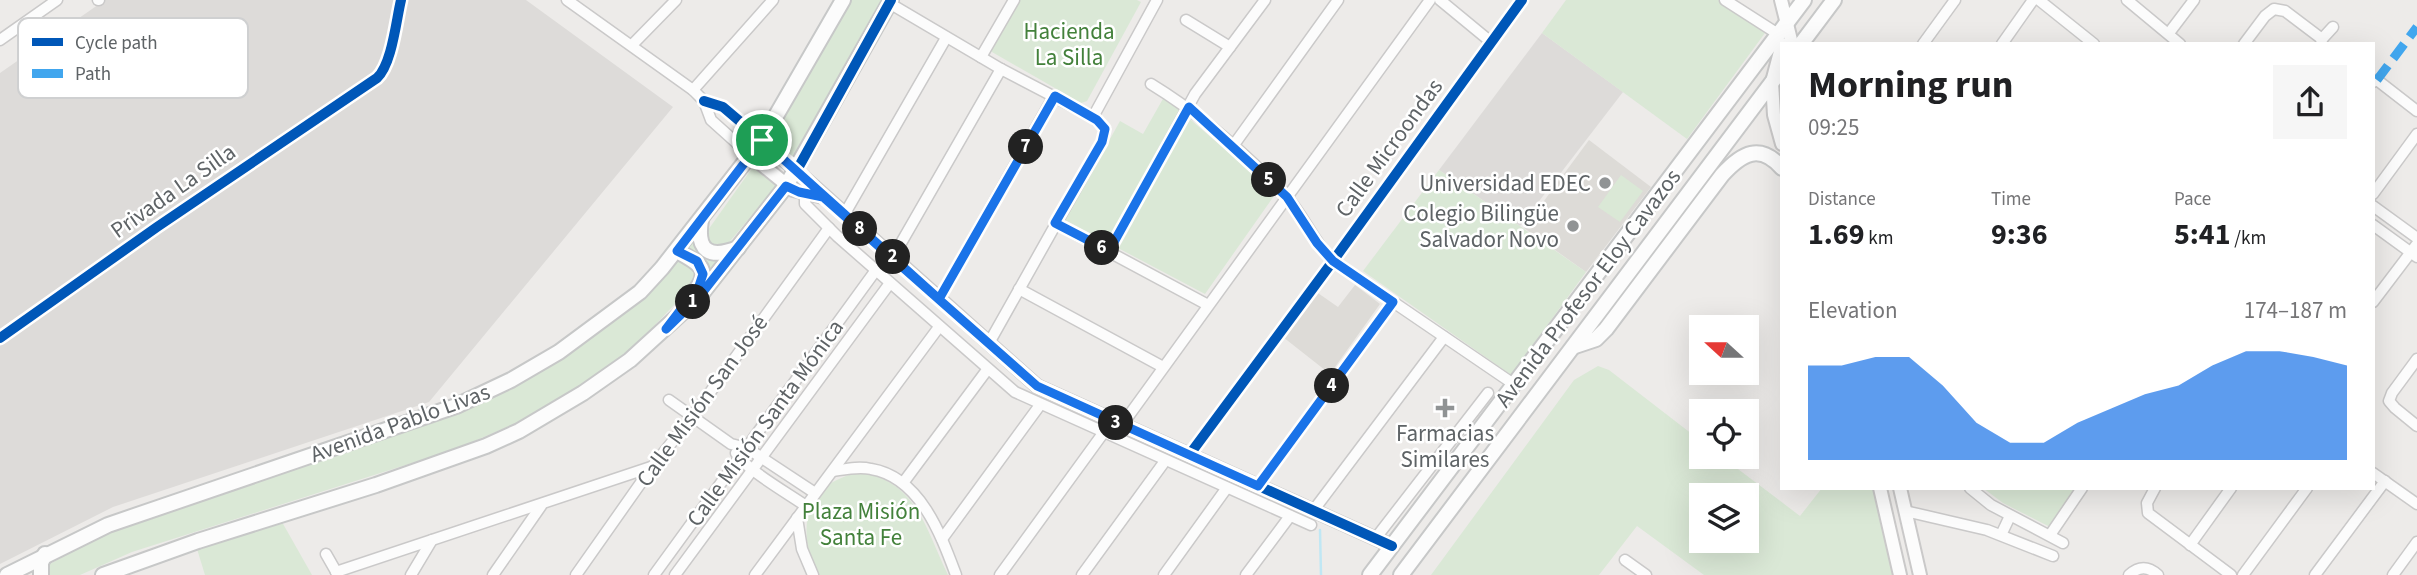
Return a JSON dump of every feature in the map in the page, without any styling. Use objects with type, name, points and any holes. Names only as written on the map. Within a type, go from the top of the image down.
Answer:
[{"type":"main road","name":"Avenida Pablo Livas","points":[[12,574],[45,554],[108,525],[456,406],[511,380],[559,352],[640,292],[677,251],[762,140],[842,0]]},
{"type":"main road","name":"Avenida Profesor Eloy Cavazos","points":[[1370,575],[1782,36],[1804,0]]},
{"type":"main road","points":[[1802,42],[1834,0]]},
{"type":"main road","name":"Avenida Pablo Livas","points":[[103,575],[486,446],[519,431],[583,393],[630,360],[699,297],[786,186],[890,2]]},
{"type":"main road","name":"Avenida Profesor Eloy Cavazos","points":[[1402,575],[1718,154],[1777,85]]},
{"type":"main road","points":[[1574,347],[1596,339],[1606,329],[1722,175],[1738,159],[1756,153],[1764,154],[1780,166]]},
{"type":"main road","points":[[1703,200],[1718,154]]},
{"type":"main road","points":[[701,220],[700,238],[706,249],[722,254],[738,248]]},
{"type":"main road","points":[[666,329],[699,286],[703,274],[697,261],[677,251]]},
{"type":"main road","points":[[1392,546],[1413,560]]},
{"type":"main road","points":[[41,575],[41,563],[45,554]]},
{"type":"street","points":[[31,18],[57,0]]},
{"type":"street","name":"Privada La Silla","points":[[0,338],[381,75],[401,0]]},
{"type":"street","points":[[632,45],[676,0]]},
{"type":"street","points":[[693,90],[773,0]]},
{"type":"street","points":[[981,57],[1014,0]]},
{"type":"street","points":[[1109,251],[1195,94],[1265,0]]},
{"type":"street","points":[[1233,146],[1338,0]]},
{"type":"street","points":[[1122,425],[1430,0]]},
{"type":"street","points":[[1440,0],[1491,42]]},
{"type":"street","name":"Calle Microondas","points":[[1190,454],[1522,0]]},
{"type":"street","points":[[1781,0],[1782,36]]},
{"type":"street","points":[[1924,42],[1955,0]]},
{"type":"street","points":[[2003,42],[2033,0]]},
{"type":"street","points":[[2039,0],[2089,42]]},
{"type":"street","points":[[2127,0],[2178,42]]},
{"type":"street","points":[[2169,33],[2194,0]]},
{"type":"street","points":[[569,1],[693,90],[704,101],[711,120],[786,186],[810,190],[823,197],[1037,386],[1392,546]]},
{"type":"street","points":[[1093,117],[1155,1]]},
{"type":"street","points":[[890,2],[946,38],[1093,117],[1105,129],[1102,142],[989,343]]},
{"type":"street","points":[[1730,2],[1782,36]]},
{"type":"street","points":[[2246,42],[2265,16],[2274,9],[2285,11],[2321,42],[2333,27]]},
{"type":"street","points":[[1186,20],[1230,47]]},
{"type":"street","points":[[0,40],[18,27]]},
{"type":"street","points":[[844,215],[946,38]]},
{"type":"street","points":[[1780,56],[1777,85],[1772,101],[1780,137]]},
{"type":"street","points":[[893,257],[1001,69]]},
{"type":"street","points":[[2375,81],[2417,111]]},
{"type":"street","points":[[1151,83],[1189,107],[1287,197],[1317,243],[1333,261],[1515,386]]},
{"type":"street","points":[[939,299],[1055,96]]},
{"type":"street","points":[[704,101],[723,107],[797,170],[810,190]]},
{"type":"street","points":[[2375,191],[2417,134]]},
{"type":"street","points":[[810,190],[805,202],[829,228],[1014,392],[1311,525]]},
{"type":"street","points":[[2375,207],[2417,238]]},
{"type":"street","points":[[1055,223],[1208,305]]},
{"type":"street","points":[[2375,226],[2415,251],[2375,300]]},
{"type":"street","name":"Calle Misión San José","points":[[576,575],[652,467],[693,416],[829,228]]},
{"type":"street","name":"Calle Misión Santa Mónica","points":[[654,575],[876,270]]},
{"type":"street","name":"Calle Misión Santa Mónica","points":[[675,575],[890,283]]},
{"type":"street","points":[[1019,289],[1163,367]]},
{"type":"street","points":[[1258,486],[1393,302]]},
{"type":"street","points":[[755,575],[939,327]]},
{"type":"street","points":[[1313,511],[1444,337]]},
{"type":"street","points":[[2417,359],[2389,401],[2417,426]]},
{"type":"street","points":[[903,483],[987,370]]},
{"type":"street","points":[[1375,539],[1488,393]]},
{"type":"street","points":[[668,400],[731,444],[747,448],[815,493]]},
{"type":"street","points":[[942,539],[1040,405]]},
{"type":"street","points":[[1000,575],[1104,432]]},
{"type":"street","points":[[731,444],[739,459],[806,506]]},
{"type":"street","points":[[1082,575],[1165,461]]},
{"type":"street","points":[[326,554],[337,574],[652,467]]},
{"type":"street","points":[[833,471],[872,469],[903,483],[922,504],[942,539],[956,575]]},
{"type":"street","points":[[2375,474],[2417,504]]},
{"type":"street","points":[[2315,575],[2385,481]]},
{"type":"street","points":[[1164,575],[1226,489]]},
{"type":"street","points":[[1880,490],[1900,575]]},
{"type":"street","points":[[1900,490],[1920,575]]},
{"type":"street","points":[[1972,490],[1991,505],[2063,543]]},
{"type":"street","points":[[2050,535],[2081,490]]},
{"type":"street","points":[[2154,490],[2147,503],[2148,513],[2231,575]]},
{"type":"street","points":[[2190,545],[2230,490]]},
{"type":"street","points":[[2244,575],[2306,490]]},
{"type":"street","points":[[493,575],[541,506]]},
{"type":"street","points":[[1905,511],[2001,535],[2053,556]]},
{"type":"street","points":[[1246,575],[1290,516]]},
{"type":"street","points":[[2001,535],[2010,516]]},
{"type":"street","points":[[797,518],[802,549],[813,575]]},
{"type":"street","points":[[411,575],[432,540]]},
{"type":"street","points":[[2393,575],[2417,542]]},
{"type":"street","points":[[1625,559],[1646,575]]},
{"type":"street","points":[[2129,575],[2145,567],[2158,575]]},
{"type":"shaded area","points":[[105,0],[526,0],[673,107],[429,402],[113,507],[0,564],[0,73],[18,60],[18,98],[248,98],[248,18],[79,18]]},
{"type":"shaded area","points":[[1542,33],[1623,92],[1520,226],[1439,170]]},
{"type":"shaded area","points":[[1589,140],[1651,187],[1586,272],[1524,228]]},
{"type":"shaded area","points":[[1355,285],[1380,304],[1330,374],[1283,337],[1315,291],[1338,307]]},
{"type":"green space","points":[[849,0],[881,0],[793,156],[787,156],[770,141]]},
{"type":"green space","name":"Hacienda La Silla","points":[[1019,0],[1141,2],[1087,101],[1081,103],[992,52],[992,45]]},
{"type":"green space","points":[[1566,0],[1718,0],[1765,33],[1687,139],[1542,33]]},
{"type":"green space","points":[[1164,97],[1276,193],[1205,294],[1065,220],[1120,121],[1143,134]]},
{"type":"green space","points":[[755,164],[778,184],[726,246],[719,248],[711,245],[707,236],[708,230]]},
{"type":"green space","points":[[1439,170],[1586,272],[1511,375],[1363,271]]},
{"type":"green space","points":[[1621,175],[1643,191],[1620,222],[1598,207]]},
{"type":"green space","points":[[696,237],[705,256],[718,261],[708,272],[703,258],[685,249]]},
{"type":"green space","points":[[684,261],[696,271],[695,283],[636,345],[584,383],[514,424],[456,449],[132,552],[80,575],[46,575],[48,565],[110,531],[323,456],[401,433],[469,407],[530,377],[579,346],[629,309],[669,268]]},
{"type":"green space","points":[[1598,366],[1609,370],[1689,432],[1689,469],[1738,469],[1756,483],[1689,483],[1689,553],[1759,553],[1759,485],[1800,516],[1820,490],[1873,490],[1893,575],[1704,575],[1637,526],[1599,575],[1431,575],[1574,380]]},
{"type":"green space","name":"Plaza Misión Santa Fe","points":[[859,472],[879,477],[907,496],[925,524],[948,575],[819,575],[807,542],[806,530],[811,507],[816,496],[828,485]]},
{"type":"green space","points":[[1986,490],[2075,490],[2048,526],[2003,503]]},
{"type":"green space","points":[[282,522],[312,575],[205,575],[197,549]]},
{"type":"waterway","points":[[1320,530],[1321,575]]},
{"type":"marked path","points":[[2377,80],[2417,27]]},
{"type":"cycle path","points":[[0,338],[157,227],[377,78],[390,53],[401,0]]},
{"type":"cycle path","points":[[797,170],[891,0]]},
{"type":"cycle path","points":[[1190,454],[1522,0]]},
{"type":"cycle path","points":[[704,101],[723,107],[797,170],[823,197],[1037,386],[1392,546]]},
{"type":"place","name":"Universidad EDEC","points":[[1605,183]]},
{"type":"place","name":"Colegio Bilingüe Salvador Novo","points":[[1573,226]]},
{"type":"place","name":"Farmacias Similares","points":[[1445,408]]},
{"type":"route","points":[[1055,96],[1097,120],[1104,126],[1105,133],[1055,223],[1109,251],[1189,107],[1287,197],[1326,255],[1393,302],[1258,486],[1037,386],[823,197],[786,186],[699,297],[666,329],[699,286],[703,274],[697,261],[677,251],[762,140],[939,299],[1055,96]]}]
